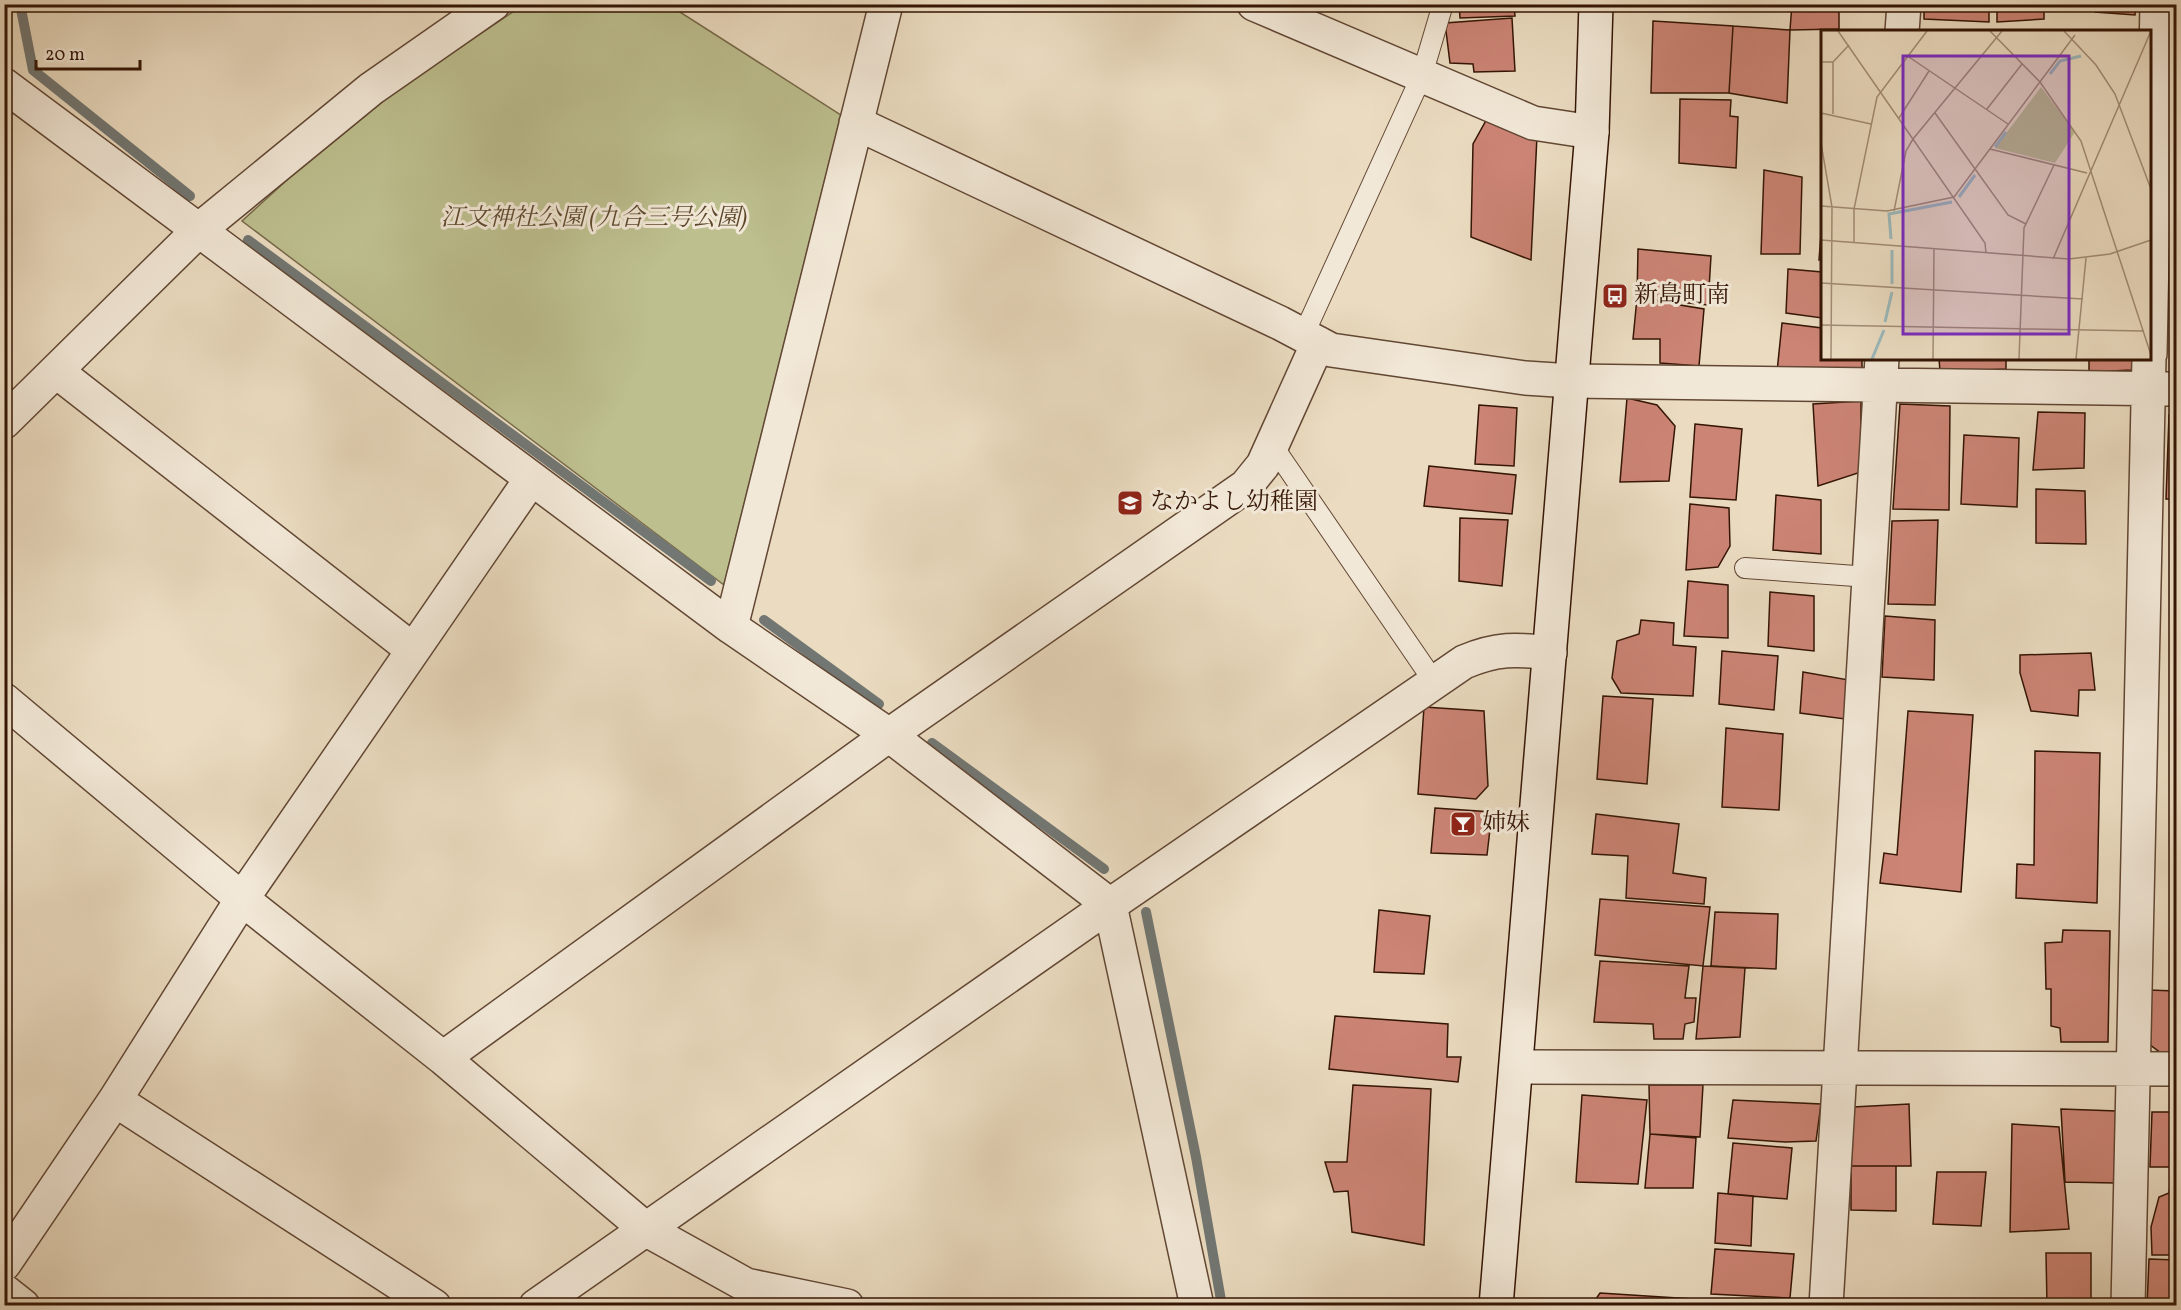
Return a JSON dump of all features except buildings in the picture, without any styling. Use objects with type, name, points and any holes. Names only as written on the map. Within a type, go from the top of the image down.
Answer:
[{"type":"street","points":[[731,627],[886,4]]},
{"type":"street","points":[[1254,4],[1533,123],[1592,132]]},
{"type":"street","points":[[1496,1305],[1592,132],[1596,4]]},
{"type":"street","points":[[1902,30],[1904,4]]},
{"type":"street","points":[[2151,304],[2157,4]]},
{"type":"street","points":[[4,422],[200,229],[371,89],[488,6]]},
{"type":"street","points":[[4,85],[731,627],[889,735],[1110,905],[1197,1305]]},
{"type":"street","points":[[856,123],[1331,350],[1350,354],[1525,378],[1572,381],[1882,372],[2158,379],[2133,1069],[2128,1305]]},
{"type":"street","points":[[443,1058],[889,735],[1246,486],[1263,465],[1272,445],[1311,340]]},
{"type":"street","points":[[56,371],[413,650]]},
{"type":"street","points":[[1826,1305],[1882,372]]},
{"type":"street","points":[[4,1264],[116,1100],[242,899],[531,479]]},
{"type":"street","points":[[536,1305],[647,1230],[1110,905],[1464,663],[1487,652],[1513,649],[1550,653]]},
{"type":"street","points":[[4,700],[242,899],[443,1058],[647,1230],[746,1285],[848,1305]]},
{"type":"street","points":[[1517,1067],[2176,1069]]},
{"type":"street","points":[[116,1100],[434,1305]]},
{"type":"street","points":[[4,1291],[23,1305]]},
{"type":"lane","points":[[1311,340],[1422,75],[1443,4]]},
{"type":"lane","points":[[1272,445],[1436,682]]},
{"type":"lane","points":[[1745,568],[1869,577]]},
{"type":"green space","name":"江文神社公園 (九合三号公園)","points":[[523,5],[669,5],[841,115],[724,585],[242,221],[287,180],[398,89]]},
{"type":"waterway","points":[[20,4],[33,70],[190,196]]},
{"type":"waterway","points":[[248,240],[711,581]]},
{"type":"waterway","points":[[764,620],[879,704]]},
{"type":"waterway","points":[[932,743],[1104,869]]},
{"type":"waterway","points":[[1146,912],[1196,1157],[1222,1306]]},
{"type":"place","name":"新島町南","points":[[1615,296]]},
{"type":"place","name":"なかよし幼稚園","points":[[1130,503]]},
{"type":"place","name":"姉妹","points":[[1463,824]]}]
